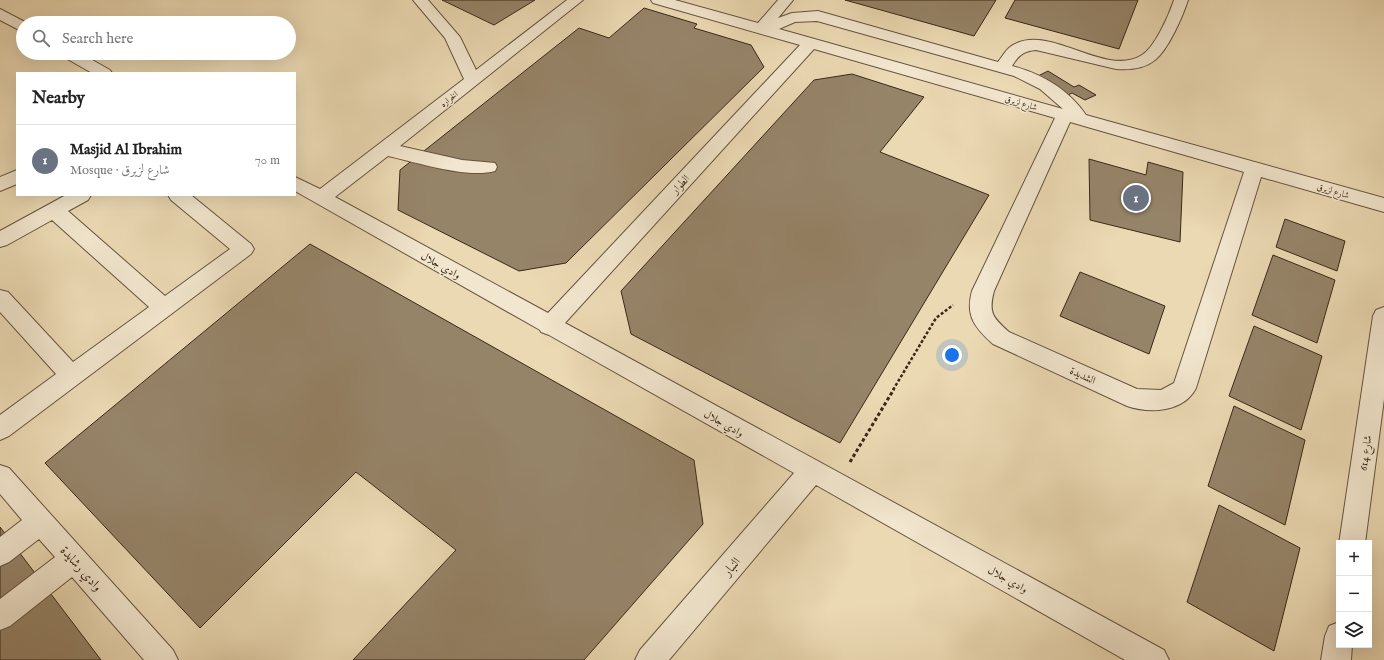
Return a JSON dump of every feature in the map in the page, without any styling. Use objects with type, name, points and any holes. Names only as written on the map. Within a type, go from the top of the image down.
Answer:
[{"type":"street","points":[[420,0],[452,37],[473,80]]},
{"type":"street","name":"الخراره","points":[[321,198],[576,0]]},
{"type":"street","name":"شارع لزيرق","points":[[658,0],[1384,205]]},
{"type":"street","points":[[764,30],[786,0]]},
{"type":"street","points":[[1002,68],[1014,51],[1030,46],[1048,47],[1113,64],[1144,61],[1150,57],[1171,26],[1181,0]]},
{"type":"street","points":[[764,30],[792,18],[818,16],[1020,73],[1049,86],[1069,103],[1073,117]]},
{"type":"street","points":[[2,18],[16,24]]},
{"type":"street","name":"الطوار","points":[[549,326],[811,43]]},
{"type":"street","points":[[81,60],[102,72]]},
{"type":"street","name":"الشديدة","points":[[1073,117],[988,278],[979,302],[980,315],[988,326],[1001,338],[1135,399],[1149,401],[1170,398],[1178,395],[1188,379],[1254,169]]},
{"type":"street","points":[[385,149],[462,166],[488,167]]},
{"type":"street","points":[[0,185],[16,177]]},
{"type":"street","name":"وادي جلال","points":[[296,184],[549,326],[1154,660]]},
{"type":"street","points":[[0,240],[79,196]]},
{"type":"street","points":[[0,429],[244,249],[179,196]]},
{"type":"street","points":[[54,210],[164,308]]},
{"type":"street","points":[[0,298],[72,376]]},
{"type":"street","name":"شارع 614","points":[[1352,540],[1384,316]]},
{"type":"street","name":"النبار","points":[[650,660],[812,472]]},
{"type":"street","name":"وادي رشايدة","points":[[0,476],[163,660]]},
{"type":"street","points":[[0,553],[41,522]]},
{"type":"street","points":[[0,616],[74,559]]},
{"type":"street","points":[[1336,660],[1338,648]]},
{"type":"path","points":[[837,484],[936,318],[988,278]]},
{"type":"building","points":[[442,0],[535,0],[494,25]]},
{"type":"building","points":[[845,0],[996,0],[974,36]]},
{"type":"building","points":[[1015,0],[1138,0],[1119,49],[1005,18]]},
{"type":"building","points":[[644,8],[697,24],[694,28],[751,45],[764,67],[566,263],[519,271],[398,210],[400,170],[579,28],[609,38]]},
{"type":"building","points":[[1048,71],[1074,87],[1079,85],[1096,95],[1085,100],[1072,93],[1066,96],[1036,77]]},
{"type":"building","points":[[852,74],[924,97],[880,152],[989,195],[840,443],[631,334],[621,291],[814,80]]},
{"type":"building","points":[[1089,159],[1146,175],[1148,162],[1183,172],[1180,242],[1090,220]]},
{"type":"building","points":[[1285,219],[1345,241],[1337,271],[1276,247]]},
{"type":"building","points":[[310,244],[694,460],[703,524],[584,660],[353,660],[456,550],[356,472],[200,628],[45,463]]},
{"type":"building","points":[[1273,255],[1335,280],[1317,343],[1252,315]]},
{"type":"building","points":[[1080,272],[1165,306],[1149,354],[1060,316]]},
{"type":"building","points":[[1254,326],[1322,356],[1301,430],[1229,396]]},
{"type":"building","points":[[1234,406],[1305,440],[1285,525],[1208,486]]},
{"type":"building","points":[[1219,505],[1300,548],[1274,651],[1187,602]]},
{"type":"building","points":[[0,527],[101,660],[0,660]]},
{"type":"place","name":"Masjid Al Ibrahim","points":[[1136,198]]}]
